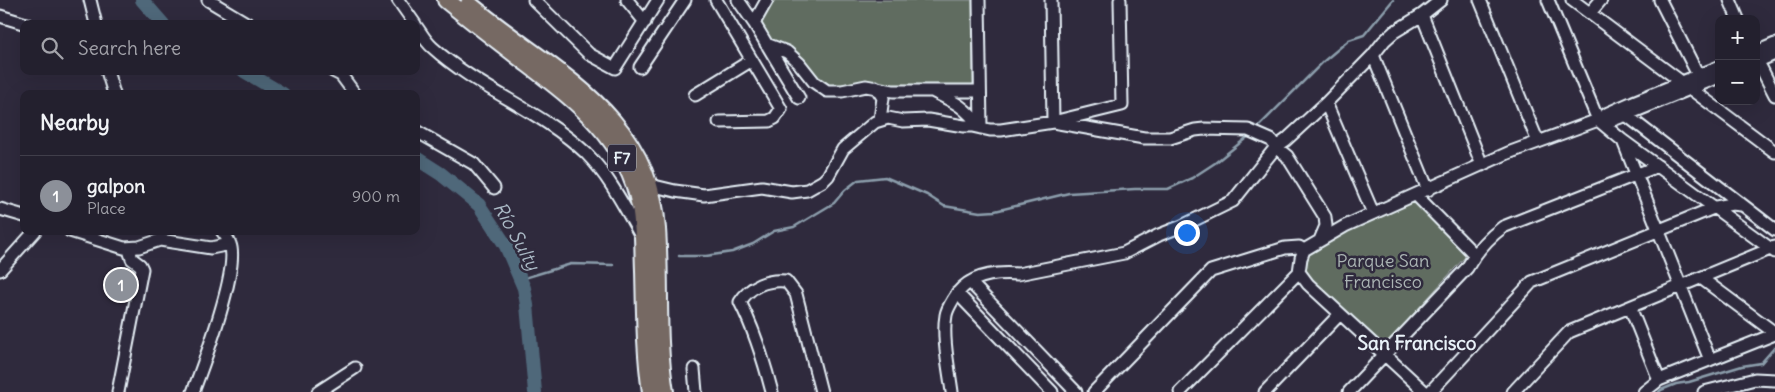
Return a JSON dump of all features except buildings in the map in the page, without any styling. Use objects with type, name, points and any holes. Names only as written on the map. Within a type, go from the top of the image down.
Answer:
[{"type":"highway","name":"F7","points":[[446,0],[564,91],[590,114],[608,135],[623,159],[634,182],[640,205],[651,392]]},
{"type":"highway","name":"F7","points":[[464,0],[583,90],[620,128],[636,154],[650,185],[657,228],[660,339],[665,392]]},
{"type":"street","points":[[90,0],[95,20]]},
{"type":"street","points":[[208,0],[241,20]]},
{"type":"street","points":[[398,0],[412,20]]},
{"type":"street","points":[[534,0],[589,54],[615,68],[658,0]]},
{"type":"street","points":[[627,0],[645,22]]},
{"type":"street","points":[[640,67],[685,0]]},
{"type":"street","points":[[716,0],[782,109],[775,118],[769,121],[718,122]]},
{"type":"street","points":[[738,0],[799,98]]},
{"type":"street","points":[[754,23],[767,0]]},
{"type":"street","points":[[979,0],[981,128]]},
{"type":"street","points":[[1051,0],[1053,122]]},
{"type":"street","points":[[650,185],[704,195],[762,187],[792,192],[807,190],[823,181],[844,149],[874,122],[880,119],[888,118],[910,122],[928,120],[1001,130],[1053,122],[1122,105],[1120,0]]},
{"type":"street","points":[[952,392],[946,345],[946,315],[957,293],[970,282],[984,276],[1002,272],[1018,274],[1124,253],[1233,201],[1276,147],[1326,103],[1394,32],[1422,15],[1441,0]]},
{"type":"street","points":[[1480,0],[1538,142]]},
{"type":"street","points":[[1548,0],[1598,120],[1622,140],[1774,249]]},
{"type":"street","points":[[1572,0],[1775,152]]},
{"type":"street","points":[[1590,13],[1600,0]]},
{"type":"street","points":[[1660,0],[1698,75]]},
{"type":"street","points":[[1730,0],[1736,15]]},
{"type":"street","points":[[1422,15],[1482,165]]},
{"type":"street","points":[[0,16],[20,22]]},
{"type":"street","points":[[420,31],[431,46],[460,69],[534,114],[586,154],[604,176],[643,238]]},
{"type":"street","points":[[766,44],[786,52],[799,63],[814,82],[827,91],[842,91],[866,86],[893,91],[980,91]]},
{"type":"street","points":[[1760,56],[1775,44]]},
{"type":"street","points":[[1760,57],[1775,54]]},
{"type":"street","points":[[1374,55],[1428,190]]},
{"type":"street","points":[[695,95],[752,60]]},
{"type":"street","points":[[1758,60],[1775,95]]},
{"type":"street","points":[[1598,120],[1610,121],[1626,116],[1686,85],[1698,75],[1715,69]]},
{"type":"street","points":[[108,75],[113,90]]},
{"type":"street","points":[[341,75],[352,90]]},
{"type":"street","points":[[1180,392],[1299,272],[1304,250],[1320,240],[1345,226],[1482,165],[1598,120],[1608,113],[1686,85],[1715,79]]},
{"type":"street","points":[[876,88],[883,98],[880,119]]},
{"type":"street","points":[[931,90],[969,112],[981,128]]},
{"type":"street","points":[[1326,103],[1373,214]]},
{"type":"street","points":[[1626,116],[1775,230]]},
{"type":"street","points":[[1053,122],[1151,138],[1170,138],[1195,130],[1248,130],[1271,140],[1287,156],[1324,217],[1326,226],[1320,240]]},
{"type":"street","points":[[420,133],[474,164],[494,188]]},
{"type":"street","points":[[1622,140],[1710,360]]},
{"type":"street","points":[[1349,392],[1467,268],[1474,255],[1503,227],[1658,166]]},
{"type":"street","points":[[1416,195],[1474,255]]},
{"type":"street","points":[[1430,392],[1532,282],[1716,207],[1732,204],[1741,205]]},
{"type":"street","points":[[0,209],[20,215]]},
{"type":"street","points":[[0,270],[31,235]]},
{"type":"street","points":[[83,235],[132,249],[160,240],[210,248],[230,244]]},
{"type":"street","points":[[154,235],[160,240]]},
{"type":"street","points":[[193,392],[225,294],[232,258],[230,244],[224,235]]},
{"type":"street","points":[[1094,392],[1211,271],[1285,248],[1299,247],[1304,250]]},
{"type":"street","points":[[118,392],[142,269],[132,259],[130,253],[132,249]]},
{"type":"street","points":[[1513,392],[1569,332],[1774,249]]},
{"type":"street","points":[[1299,272],[1308,284],[1424,392]]},
{"type":"street","points":[[1701,278],[1775,333]]},
{"type":"street","points":[[772,392],[750,321],[740,302],[746,293],[773,280],[786,282],[796,294],[821,392]]},
{"type":"street","points":[[970,282],[1076,392]]},
{"type":"street","points":[[957,293],[1052,392]]},
{"type":"street","points":[[1630,307],[1659,380]]},
{"type":"street","points":[[1265,392],[1340,314]]},
{"type":"street","points":[[1644,392],[1659,380],[1775,333]]},
{"type":"street","points":[[318,392],[355,368]]},
{"type":"street","points":[[694,369],[696,392]]},
{"type":"street","points":[[1704,392],[1755,378],[1775,380]]},
{"type":"green space","points":[[774,0],[972,0],[973,86],[894,87],[869,81],[827,86],[768,37],[760,25]]},
{"type":"green space","name":"Parque San Francisco","points":[[1415,199],[1461,248],[1465,257],[1387,343],[1384,344],[1313,281],[1305,268],[1306,255],[1345,230]]},
{"type":"waterway","name":"Río Sulty","points":[[142,0],[160,20]]},
{"type":"waterway","points":[[1255,130],[1324,61],[1349,40],[1364,35],[1393,0]]},
{"type":"waterway","name":"Río Sulty","points":[[251,75],[276,90]]},
{"type":"waterway","points":[[679,256],[706,256],[732,252],[753,244],[774,231],[794,227],[834,203],[845,190],[858,180],[885,177],[927,195],[944,206],[980,212],[995,211],[1069,193],[1168,189],[1192,178],[1215,163],[1250,135]]},
{"type":"waterway","name":"Río Sulty","points":[[420,161],[441,174],[479,205],[506,246],[524,288],[535,392]]},
{"type":"waterway","points":[[521,279],[571,264],[613,265]]},
{"type":"waterway","points":[[1659,392],[1676,384],[1742,366],[1761,363],[1775,347]]},
{"type":"place","name":"galpon","points":[[121,285]]},
{"type":"district","name":"San Francisco","points":[[1417,343]]}]
